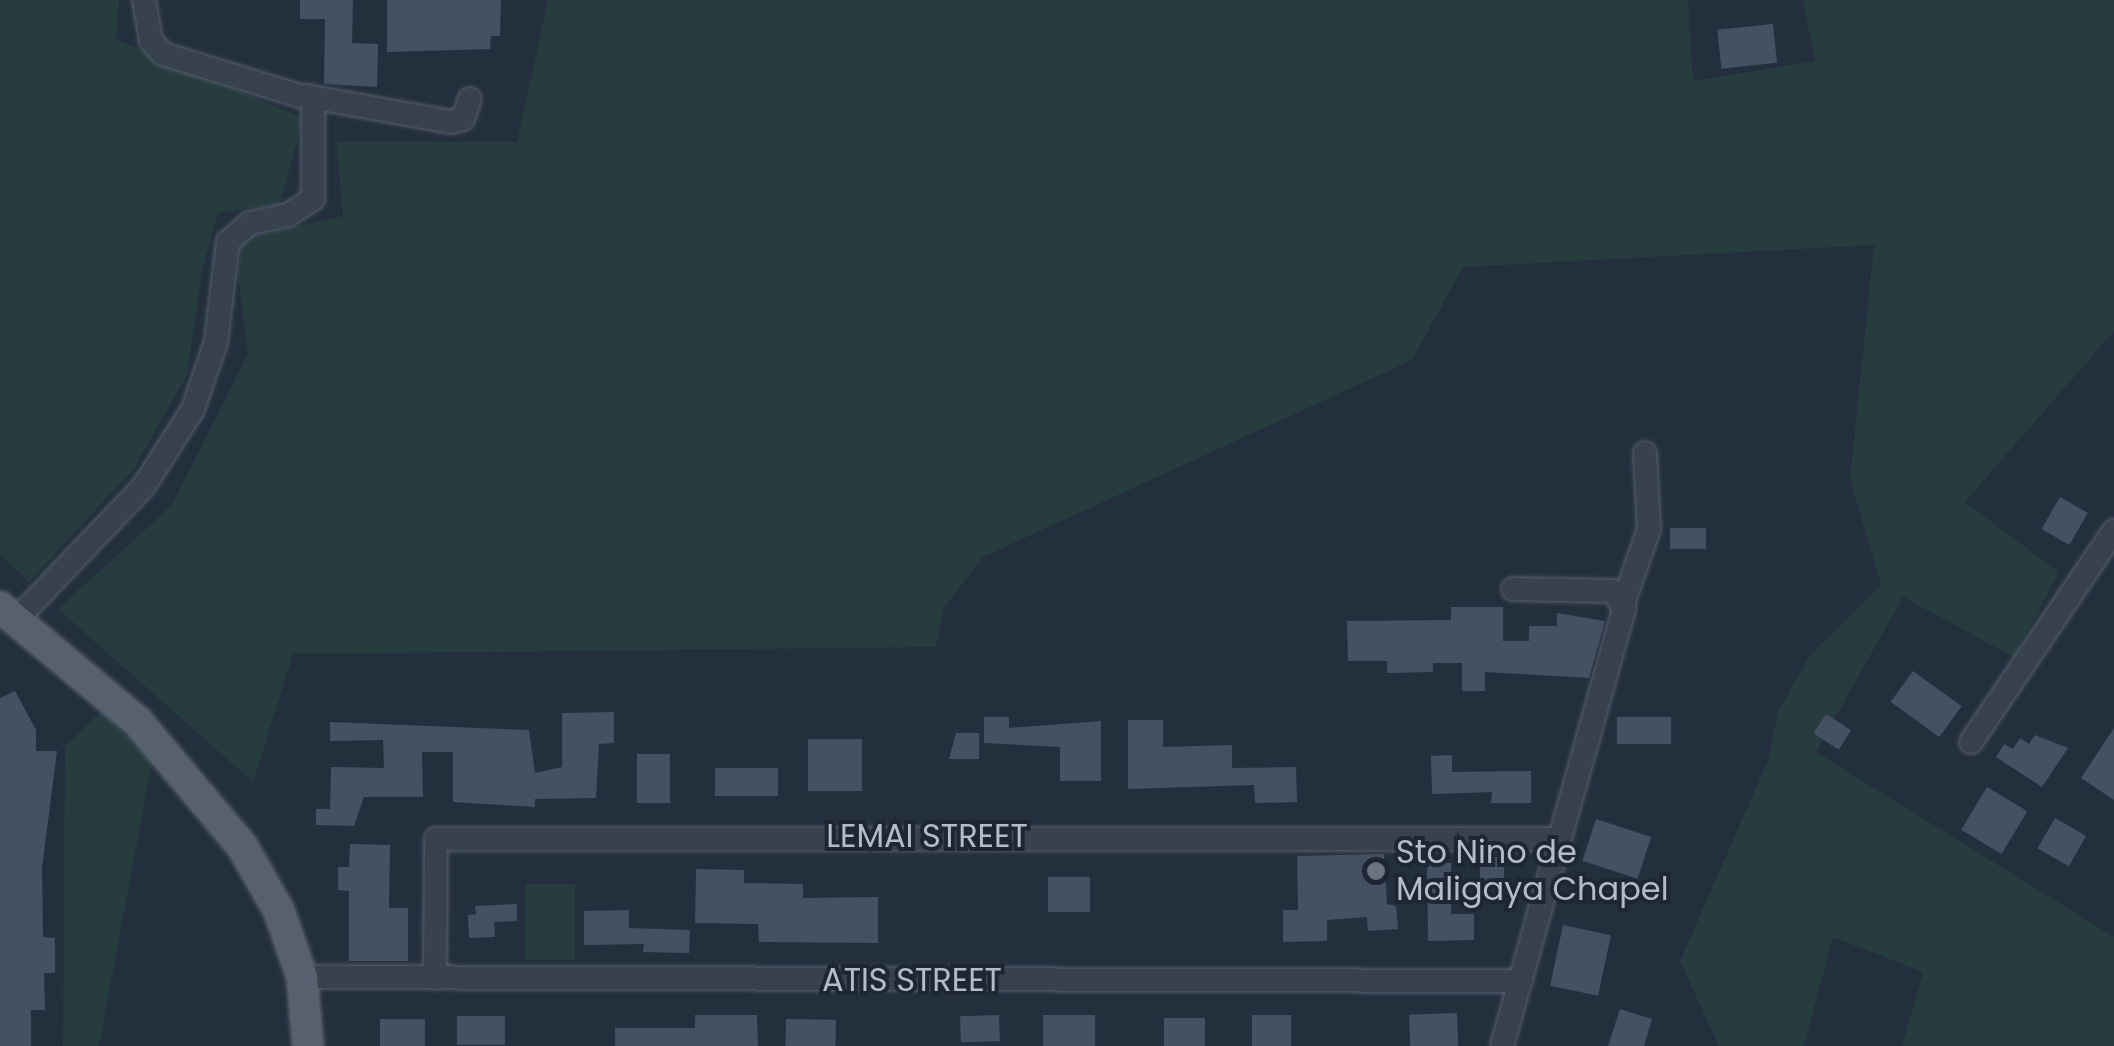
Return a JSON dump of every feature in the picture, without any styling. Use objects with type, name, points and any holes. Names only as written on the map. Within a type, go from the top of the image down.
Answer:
[{"type":"main road","points":[[7,614],[137,721],[193,781],[264,880],[302,977],[308,1046]]},
{"type":"street","points":[[144,0],[151,41],[163,54],[306,96],[451,122],[463,119],[470,99]]},
{"type":"street","points":[[7,614],[144,486],[193,409],[216,342],[228,242],[250,223],[288,215],[313,199],[316,116],[306,96]]},
{"type":"street","points":[[1502,1046],[1556,839],[1623,604],[1649,528],[1645,453]]},
{"type":"street","points":[[1970,742],[2114,531]]},
{"type":"street","points":[[1513,589],[1613,591],[1623,604]]},
{"type":"street","name":"LEMAI STREET","points":[[435,978],[436,839],[1556,839]]},
{"type":"street","name":"ATIS STREET","points":[[302,977],[1521,981]]},
{"type":"green space","points":[[0,0],[119,0],[116,39],[303,118],[280,204],[218,213],[203,266],[187,375],[134,469],[29,582],[0,554]]},
{"type":"green space","points":[[548,0],[1688,0],[1693,81],[1815,61],[1803,0],[2114,0],[2114,331],[1965,502],[2059,572],[2014,657],[1903,597],[1816,752],[2114,937],[2114,1046],[1902,1046],[1923,972],[1833,937],[1804,1046],[1719,1046],[1680,961],[1769,758],[1778,711],[1811,654],[1881,585],[1850,479],[1874,245],[1463,267],[1412,360],[983,557],[944,608],[936,647],[293,654],[253,782],[58,609],[171,506],[248,354],[238,275],[243,238],[343,216],[336,142],[517,142]]},
{"type":"green space","points":[[102,711],[152,762],[99,1046],[63,1046],[65,746]]},
{"type":"green space","points":[[526,884],[575,884],[575,960],[526,960]]},
{"type":"building","points":[[300,0],[353,0],[352,43],[378,44],[377,87],[324,84],[325,19],[300,19]]},
{"type":"building","points":[[387,0],[501,0],[500,36],[491,36],[490,49],[387,52]]},
{"type":"building","points":[[1773,24],[1777,63],[1721,69],[1717,30]]},
{"type":"building","points":[[2060,497],[2088,513],[2069,545],[2042,529]]},
{"type":"building","points":[[1670,528],[1706,528],[1706,549],[1670,549]]},
{"type":"building","points":[[1451,607],[1503,607],[1503,641],[1529,641],[1529,626],[1557,626],[1557,613],[1605,621],[1589,678],[1485,672],[1485,691],[1462,691],[1462,663],[1433,663],[1433,672],[1387,673],[1387,661],[1348,661],[1347,621],[1451,620]]},
{"type":"building","points":[[1913,671],[1962,706],[1939,737],[1891,702]]},
{"type":"building","points":[[15,691],[36,730],[36,751],[57,751],[42,868],[43,937],[55,938],[55,973],[44,973],[45,1010],[31,1010],[31,1046],[0,1046],[0,698]]},
{"type":"building","points":[[614,712],[614,743],[599,744],[596,798],[535,799],[535,807],[453,802],[453,752],[422,752],[423,797],[364,797],[354,826],[316,825],[316,809],[330,809],[331,767],[384,768],[383,740],[330,741],[330,722],[529,730],[535,773],[562,767],[562,713]]},
{"type":"building","points":[[1826,714],[1851,730],[1839,750],[1813,733]]},
{"type":"building","points":[[984,717],[1009,717],[1009,728],[1101,721],[1101,781],[1060,781],[1060,747],[984,743]]},
{"type":"building","points":[[1617,717],[1671,717],[1671,744],[1617,744]]},
{"type":"building","points":[[1128,720],[1163,720],[1163,747],[1232,745],[1232,768],[1296,767],[1297,802],[1255,803],[1254,785],[1128,789]]},
{"type":"building","points":[[2114,728],[2114,800],[2081,778]]},
{"type":"building","points":[[956,733],[979,733],[979,759],[949,759]]},
{"type":"building","points":[[2035,735],[2068,748],[2042,787],[1996,757],[2004,744],[2013,749],[2020,738],[2029,744]]},
{"type":"building","points":[[808,739],[862,739],[862,791],[808,791]]},
{"type":"building","points":[[637,754],[670,754],[670,803],[637,803]]},
{"type":"building","points":[[1452,755],[1452,772],[1531,771],[1531,803],[1491,803],[1492,792],[1432,794],[1431,756]]},
{"type":"building","points":[[715,768],[778,768],[778,796],[715,796]]},
{"type":"building","points":[[1987,787],[2027,811],[2002,854],[1961,830]]},
{"type":"building","points":[[2055,818],[2086,836],[2069,866],[2038,848]]},
{"type":"building","points":[[1596,819],[1651,837],[1638,879],[1582,861]]},
{"type":"building","points":[[350,844],[390,845],[389,908],[408,908],[408,961],[349,961],[349,891],[338,890],[338,867],[349,867]]},
{"type":"building","points":[[1384,854],[1387,904],[1396,906],[1398,929],[1368,931],[1367,917],[1327,920],[1327,941],[1283,942],[1283,910],[1298,910],[1297,856]]},
{"type":"building","points":[[1480,857],[1504,857],[1504,883],[1480,883]]},
{"type":"building","points":[[1427,862],[1451,863],[1451,914],[1474,914],[1474,940],[1428,941]]},
{"type":"building","points":[[696,869],[744,870],[744,883],[803,884],[803,898],[878,897],[878,943],[759,942],[758,924],[695,923]]},
{"type":"building","points":[[1048,877],[1090,877],[1090,912],[1048,912]]},
{"type":"building","points":[[517,904],[517,921],[494,922],[495,937],[469,938],[468,915],[476,914],[475,906]]},
{"type":"building","points":[[629,910],[629,928],[690,930],[689,953],[643,952],[644,944],[584,945],[584,911]]},
{"type":"building","points":[[1563,925],[1611,935],[1598,996],[1550,986]]},
{"type":"building","points":[[1620,1009],[1652,1019],[1644,1046],[1608,1046]]},
{"type":"building","points":[[1457,1013],[1458,1046],[1410,1046],[1409,1015]]},
{"type":"building","points":[[695,1015],[757,1015],[758,1046],[615,1046],[615,1028],[695,1028]]},
{"type":"building","points":[[999,1015],[1000,1041],[961,1042],[960,1016]]},
{"type":"building","points":[[1043,1015],[1095,1015],[1095,1046],[1043,1046]]},
{"type":"building","points":[[1252,1015],[1291,1015],[1291,1046],[1252,1046]]},
{"type":"building","points":[[457,1016],[505,1016],[505,1045],[457,1045]]},
{"type":"building","points":[[1164,1018],[1205,1018],[1205,1046],[1164,1046]]},
{"type":"building","points":[[380,1019],[425,1019],[425,1046],[380,1046]]},
{"type":"building","points":[[786,1019],[836,1020],[836,1046],[786,1046]]},
{"type":"place","name":"Sto Nino de Maligaya Chapel","points":[[1376,871]]}]
